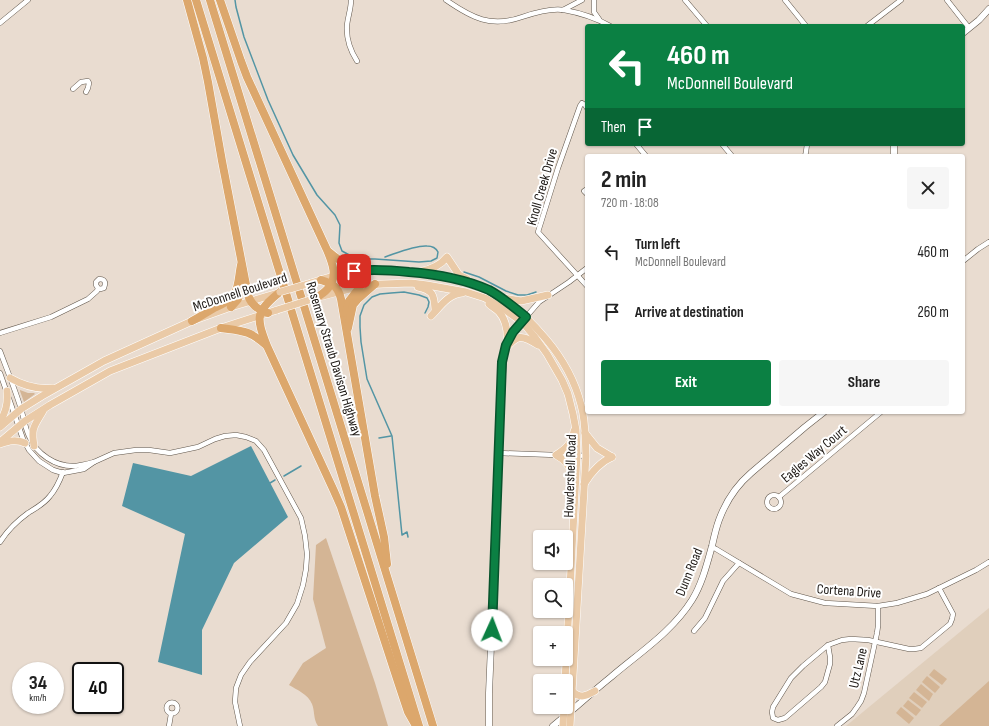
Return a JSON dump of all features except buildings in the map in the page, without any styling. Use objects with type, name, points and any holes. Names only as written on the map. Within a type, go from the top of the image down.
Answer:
[{"type":"highway","points":[[187,0],[208,82],[248,295],[254,306],[263,313]]},
{"type":"highway","name":"Rosemary Straub Davison Highway","points":[[196,0],[420,726]]},
{"type":"highway","name":"Rosemary Straub Davison Highway","points":[[210,0],[433,726]]},
{"type":"highway","points":[[220,0],[248,77],[334,266],[329,288],[316,298]]},
{"type":"highway","points":[[327,250],[341,262],[365,270]]},
{"type":"highway","points":[[192,321],[222,305],[231,298],[236,288],[242,261]]},
{"type":"highway","points":[[321,280],[332,280]]},
{"type":"highway","points":[[332,280],[341,299],[375,496],[384,537],[390,586]]},
{"type":"highway","points":[[231,307],[238,299],[246,281]]},
{"type":"highway","points":[[347,333],[354,305],[358,299],[375,284]]},
{"type":"highway","points":[[344,317],[349,301],[360,286]]},
{"type":"highway","points":[[275,295],[264,306],[259,324],[260,329],[341,507],[390,661],[408,712],[416,726]]},
{"type":"highway","points":[[221,328],[245,331],[256,336],[267,346]]},
{"type":"main road","points":[[332,280],[365,270],[421,272],[435,267],[448,257],[459,275],[473,284]]},
{"type":"main road","points":[[415,272],[445,277],[473,284],[489,290],[508,302],[524,320]]},
{"type":"main road","name":"McDonnell Boulevard","points":[[0,427],[21,409],[104,361],[192,321],[231,307],[321,280]]},
{"type":"main road","points":[[392,283],[402,286],[426,289],[431,292],[434,299],[435,309]]},
{"type":"main road","name":"McDonnell Boulevard","points":[[0,443],[22,424],[44,409],[110,371],[263,313],[360,286],[392,283],[427,285],[470,293],[485,298],[524,320]]},
{"type":"main road","points":[[432,316],[450,296],[457,293],[470,293]]},
{"type":"main road","points":[[499,297],[521,301],[548,295]]},
{"type":"main road","points":[[485,298],[503,318],[506,324],[507,330],[505,347]]},
{"type":"main road","name":"Howdershell Road","points":[[524,320],[557,370],[568,394],[576,430],[576,480],[565,674]]},
{"type":"main road","name":"Howdershell Road","points":[[524,320],[535,326],[553,348],[570,374],[582,406],[586,456],[573,674]]},
{"type":"main road","points":[[505,347],[513,340],[521,337],[530,340],[543,348]]},
{"type":"main road","points":[[10,378],[36,388],[46,389],[57,387]]},
{"type":"main road","points":[[0,422],[7,408],[7,391]]},
{"type":"main road","points":[[34,446],[32,436],[33,427],[44,409]]},
{"type":"main road","points":[[574,420],[573,434],[570,442],[566,449],[556,455],[563,459],[569,466],[576,480]]},
{"type":"main road","points":[[584,484],[597,467],[612,457],[597,448],[585,433]]},
{"type":"main road","points":[[0,443],[16,440],[25,443]]},
{"type":"main road","points":[[573,692],[578,696],[584,696],[595,691]]},
{"type":"main road","points":[[563,714],[563,726]]},
{"type":"main road","name":"Howdershell Road","points":[[570,726],[571,714]]},
{"type":"street","points":[[0,23],[28,0]]},
{"type":"street","points":[[351,0],[347,34],[349,47],[357,61]]},
{"type":"street","points":[[446,0],[470,15],[481,19],[503,22],[531,14],[563,10],[580,14],[606,24]]},
{"type":"street","points":[[563,10],[582,0]]},
{"type":"street","points":[[594,0],[594,12],[600,21]]},
{"type":"street","points":[[685,0],[705,24]]},
{"type":"street","points":[[785,0],[804,24]]},
{"type":"street","points":[[870,24],[901,0]]},
{"type":"street","points":[[947,0],[969,28]]},
{"type":"street","points":[[965,31],[989,9]]},
{"type":"street","points":[[73,89],[80,82],[88,81],[89,85],[86,92]]},
{"type":"street","name":"Knoll Creek Drive","points":[[585,104],[582,103],[575,117],[538,232],[585,284]]},
{"type":"street","points":[[638,146],[644,154]]},
{"type":"street","points":[[724,146],[730,154]]},
{"type":"street","points":[[965,259],[989,242]]},
{"type":"street","points":[[489,726],[489,687],[502,374],[505,347],[513,332],[539,302],[585,270]]},
{"type":"street","points":[[0,334],[51,318],[88,299],[97,291],[98,288]]},
{"type":"street","points":[[0,351],[21,409],[25,443],[29,450],[40,461],[53,470],[62,473],[84,469],[94,462],[114,453],[136,450],[170,453],[198,447],[220,437],[236,435],[256,441],[264,450],[300,518],[305,536],[306,569],[297,604],[286,623],[250,662],[241,675],[236,688],[235,702],[240,726]]},
{"type":"street","points":[[0,373],[15,414],[34,446],[44,456],[57,463],[65,465],[75,466],[94,462]]},
{"type":"street","name":"Dunn Road","points":[[573,709],[669,629],[686,610],[698,588],[712,547],[719,520],[736,488],[752,472],[821,414]]},
{"type":"street","name":"Eagles Way Court","points":[[779,497],[879,414]]},
{"type":"street","points":[[499,453],[586,456]]},
{"type":"street","points":[[0,542],[15,524],[40,506],[50,496],[58,484],[65,465]]},
{"type":"street","name":"Cortena Drive","points":[[712,547],[792,594],[825,603],[878,606],[897,604],[939,588],[989,562]]},
{"type":"street","points":[[694,631],[705,618],[723,581],[739,563]]},
{"type":"street","points":[[828,645],[830,664],[825,682],[785,718],[778,720],[773,718],[773,707],[791,678],[828,645],[842,640],[851,639],[875,642],[909,650],[921,648],[950,624],[952,619],[953,614],[939,588]]},
{"type":"street","name":"Utz Lane","points":[[837,726],[858,708],[864,694],[878,626],[878,606]]},
{"type":"street","points":[[169,726],[171,714]]},
{"type":"street","name":"Dunn Road","points":[[553,726],[568,714]]},
{"type":"shaded area","points":[[20,390],[28,393],[35,394],[24,402]]},
{"type":"shaded area","points":[[326,538],[388,726],[318,726],[315,721],[313,707],[308,698],[289,685],[303,663],[326,648],[313,599],[316,545]]},
{"type":"shaded area","points":[[989,608],[989,726],[846,726]]},
{"type":"shaded area","points":[[934,669],[947,679],[942,685],[929,675]]},
{"type":"shaded area","points":[[927,676],[940,687],[935,693],[922,682]]},
{"type":"shaded area","points":[[989,681],[989,726],[939,726]]},
{"type":"shaded area","points":[[921,684],[933,694],[929,701],[916,690]]},
{"type":"shaded area","points":[[914,692],[927,702],[922,708],[909,698]]},
{"type":"shaded area","points":[[908,700],[921,710],[916,716],[903,706]]},
{"type":"shaded area","points":[[901,707],[914,718],[909,724],[896,713]]},
{"type":"water","points":[[251,446],[288,517],[234,563],[202,630],[202,675],[158,662],[185,534],[122,506],[133,463],[191,476]]},
{"type":"waterway","points":[[235,0],[244,37],[268,100],[293,155],[317,195],[335,215],[340,225],[339,243],[342,251],[361,259],[419,262],[431,261],[437,258],[438,252],[432,247],[422,246],[385,257]]},
{"type":"waterway","points":[[464,272],[479,277],[506,291],[518,295],[527,295],[536,292]]},
{"type":"waterway","points":[[408,537],[407,532],[402,535],[392,436],[367,379],[361,342],[360,316],[364,305],[372,297],[380,294],[404,292],[427,298],[429,302],[425,313]]},
{"type":"waterway","points":[[379,438],[391,436]]},
{"type":"waterway","points":[[284,476],[301,466]]},
{"type":"waterway","points":[[270,483],[275,480]]},
{"type":"route","points":[[354,271],[397,271],[460,280],[489,290],[508,302],[526,317],[513,332],[506,345],[502,362],[492,630]]}]
